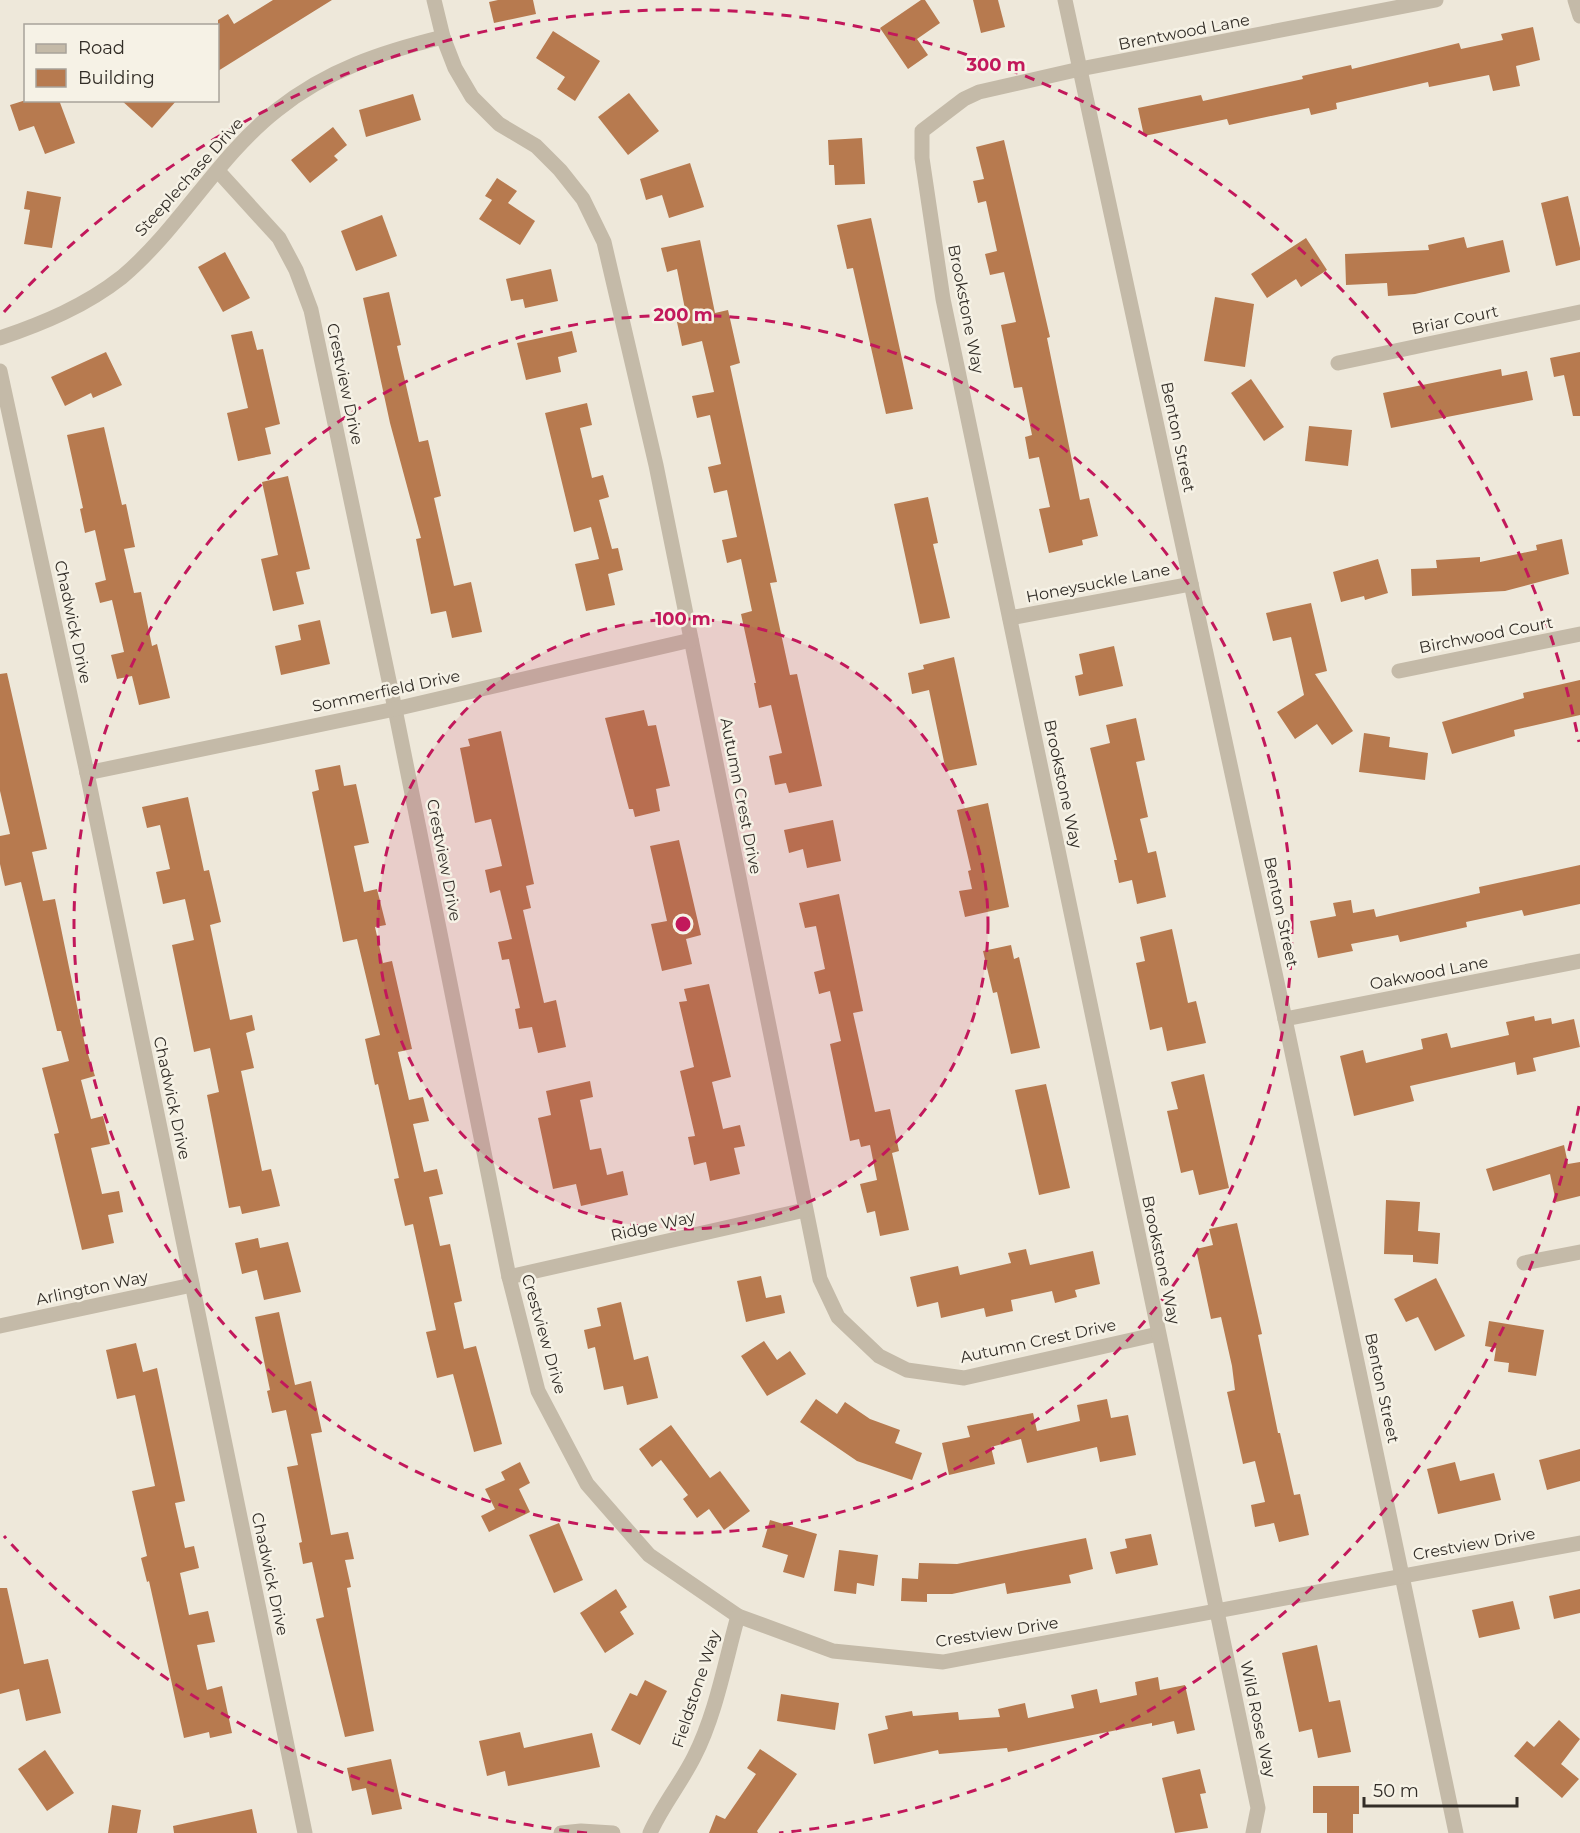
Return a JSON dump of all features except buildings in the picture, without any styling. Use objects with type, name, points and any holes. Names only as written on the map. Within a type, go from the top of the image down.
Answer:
[{"type":"street","name":"Autumn Crest Drive","points":[[434,0],[442,37],[455,68],[472,97],[499,124],[536,146],[560,170],[583,199],[604,242],[656,465],[805,1210],[820,1278],[838,1317],[879,1356],[907,1370],[964,1378],[1158,1334]]},
{"type":"street","name":"Benton Street","points":[[1065,0],[1286,1019],[1456,1833]]},
{"type":"street","name":"Brentwood Lane","points":[[1080,69],[1436,0]]},
{"type":"street","points":[[1575,0],[1580,16]]},
{"type":"street","name":"Steeplechase Drive","points":[[0,338],[66,313],[114,283],[148,251],[244,139],[313,83],[348,65],[389,50],[442,37]]},
{"type":"street","name":"Brookstone Way","points":[[1080,69],[979,92],[964,99],[922,131],[922,158],[944,299],[1217,1611]]},
{"type":"street","name":"Crestview Drive","points":[[218,171],[279,238],[296,270],[311,310],[395,709],[509,1277],[538,1392],[587,1484],[650,1555],[738,1616],[833,1651],[943,1662],[1580,1542]]},
{"type":"street","name":"Briar Court","points":[[1338,363],[1580,312]]},
{"type":"street","name":"Chadwick Drive","points":[[0,371],[87,773],[305,1833]]},
{"type":"street","name":"Honeysuckle Lane","points":[[1010,618],[1191,584]]},
{"type":"street","name":"Birchwood Court","points":[[1399,671],[1580,634]]},
{"type":"street","name":"Sommerfield Drive","points":[[87,773],[395,709],[691,640]]},
{"type":"street","name":"Oakwood Lane","points":[[1286,1019],[1580,961]]},
{"type":"street","name":"Ridge Way","points":[[509,1277],[805,1210]]},
{"type":"street","points":[[1524,1263],[1580,1252]]},
{"type":"street","name":"Arlington Way","points":[[0,1326],[192,1286]]},
{"type":"street","name":"Wild Rose Way","points":[[1217,1611],[1258,1808],[1253,1833]]},
{"type":"street","name":"Fieldstone Way","points":[[650,1833],[662,1806],[694,1758],[706,1730],[738,1616]]},
{"type":"street","points":[[561,1833],[581,1831],[613,1833]]}]
